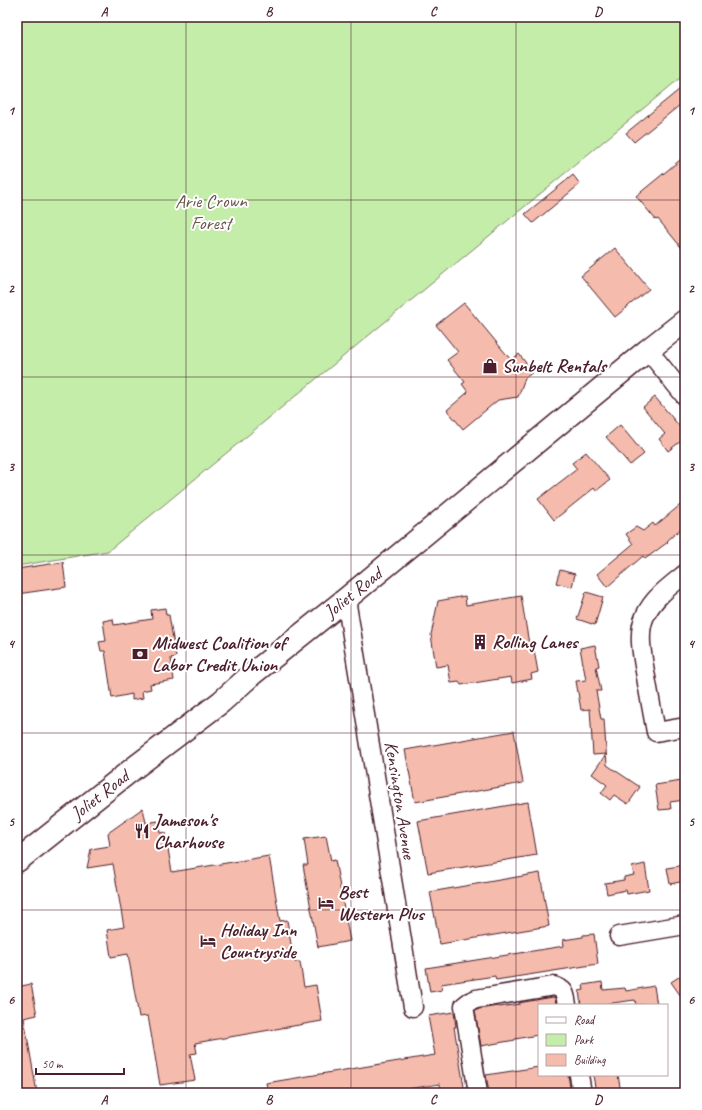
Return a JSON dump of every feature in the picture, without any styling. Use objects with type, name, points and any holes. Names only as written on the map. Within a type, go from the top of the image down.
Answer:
[{"type":"main road","name":"Joliet Road","points":[[17,861],[134,768],[221,702],[251,675],[685,321]]},
{"type":"street","points":[[648,350],[685,396]]},
{"type":"street","points":[[685,574],[664,591],[654,602],[645,617],[641,632],[642,652],[656,732],[685,727]]},
{"type":"street","name":"Kensington Avenue","points":[[346,599],[413,1008]]},
{"type":"street","points":[[619,936],[685,925]]},
{"type":"street","points":[[478,1093],[464,1006],[476,999],[554,986],[561,988],[566,998]]},
{"type":"street","points":[[579,1076],[582,1093]]},
{"type":"green space","name":"Arie Crown Forest","points":[[17,17],[685,17],[685,74],[108,551],[17,566]]},
{"type":"building","points":[[685,85],[685,101],[634,142],[626,133]]},
{"type":"building","points":[[685,156],[685,252],[658,219],[656,220],[636,196]]},
{"type":"building","points":[[573,175],[580,184],[533,223],[525,214]]},
{"type":"building","points":[[615,248],[649,289],[615,317],[581,276]]},
{"type":"building","name":"Sunbelt Rentals","points":[[464,303],[511,360],[519,354],[533,372],[525,378],[518,397],[498,400],[463,429],[447,410],[468,392],[462,384],[465,382],[447,360],[458,352],[436,325]]},
{"type":"building","points":[[655,397],[685,433],[685,438],[668,451],[659,439],[665,434],[643,407]]},
{"type":"building","points":[[620,425],[644,454],[630,465],[606,437]]},
{"type":"building","points":[[586,452],[610,480],[596,491],[594,488],[554,520],[538,499],[577,469],[572,463]]},
{"type":"building","points":[[685,501],[685,525],[667,541],[668,542],[645,559],[643,556],[607,587],[597,574],[633,544],[626,534],[636,527],[643,531],[653,523],[655,526]]},
{"type":"building","points":[[63,562],[66,587],[17,594],[17,569]]},
{"type":"building","points":[[560,570],[575,574],[572,587],[556,583]]},
{"type":"building","points":[[586,592],[603,597],[595,625],[577,619]]},
{"type":"building","name":"Rolling Lanes","points":[[465,596],[466,605],[521,596],[530,650],[534,650],[538,672],[531,674],[532,679],[512,683],[511,677],[461,685],[459,682],[451,683],[448,665],[436,667],[431,635],[438,601]]},
{"type":"building","name":"Midwest Coalition of Labor Credit Union","points":[[165,608],[166,615],[169,615],[176,657],[171,658],[174,680],[150,684],[151,689],[142,691],[143,698],[132,700],[132,694],[112,698],[105,651],[101,651],[99,642],[106,641],[103,621],[113,619],[114,625],[152,619],[151,610]]},
{"type":"building","points":[[595,645],[599,666],[596,667],[601,691],[596,691],[601,719],[604,719],[607,765],[640,787],[628,804],[614,795],[610,800],[601,793],[607,785],[592,774],[606,754],[593,755],[590,709],[581,710],[576,681],[586,680],[580,648]]},
{"type":"building","points":[[514,731],[523,783],[415,802],[405,750]]},
{"type":"building","points":[[682,781],[685,800],[670,802],[671,809],[659,810],[655,785]]},
{"type":"building","points":[[528,802],[537,855],[428,873],[418,821]]},
{"type":"building","name":"Holiday Inn Countryside","points":[[143,808],[146,823],[158,821],[160,833],[165,832],[172,872],[269,856],[280,921],[287,920],[294,962],[300,962],[304,987],[316,985],[322,1021],[195,1043],[197,1053],[190,1054],[195,1080],[160,1085],[148,1016],[139,1017],[128,954],[111,957],[107,930],[124,927],[113,864],[87,868],[91,849],[110,846],[108,833]]},
{"type":"building","name":"Best Western Plus","points":[[326,836],[331,861],[335,860],[350,941],[318,947],[303,865],[308,865],[304,839]]},
{"type":"building","points":[[645,864],[649,890],[627,894],[626,890],[607,894],[605,883],[624,880],[624,877],[634,875],[632,867]]},
{"type":"building","points":[[685,865],[685,881],[670,884],[667,868]]},
{"type":"building","points":[[540,873],[549,926],[440,944],[430,892]]},
{"type":"building","points":[[594,934],[598,964],[496,980],[495,976],[441,984],[442,990],[430,992],[426,968],[564,946],[563,940]]},
{"type":"building","points":[[685,973],[685,1002],[671,982]]},
{"type":"building","points":[[602,982],[603,990],[625,988],[626,991],[654,986],[657,1004],[636,1004],[635,1000],[605,1004],[581,1004],[579,991],[584,990],[583,985]]},
{"type":"building","points":[[31,984],[37,1015],[24,1018],[37,1093],[17,1093],[17,987]]},
{"type":"building","points":[[553,997],[555,998],[556,1004],[538,1004],[538,1035],[481,1046],[475,1011],[498,1006],[520,1004],[519,1003]]},
{"type":"building","points":[[454,1012],[456,1027],[454,1027],[465,1093],[441,1093],[440,1084],[382,1093],[268,1093],[266,1083],[435,1055],[428,1016]]},
{"type":"building","points":[[538,1067],[538,1076],[568,1076],[571,1093],[489,1093],[486,1075]]},
{"type":"building","points":[[593,1076],[618,1076],[621,1093],[596,1093]]},
{"type":"place","name":"Sunbelt Rentals","points":[[490,366]]},
{"type":"place","name":"Rolling Lanes","points":[[480,642]]},
{"type":"place","name":"Midwest Coalition of Labor Credit Union","points":[[140,654]]},
{"type":"place","name":"Jameson's Charhouse","points":[[142,831]]},
{"type":"place","name":"Best Western Plus","points":[[326,903]]},
{"type":"place","name":"Holiday Inn Countryside","points":[[208,941]]}]
